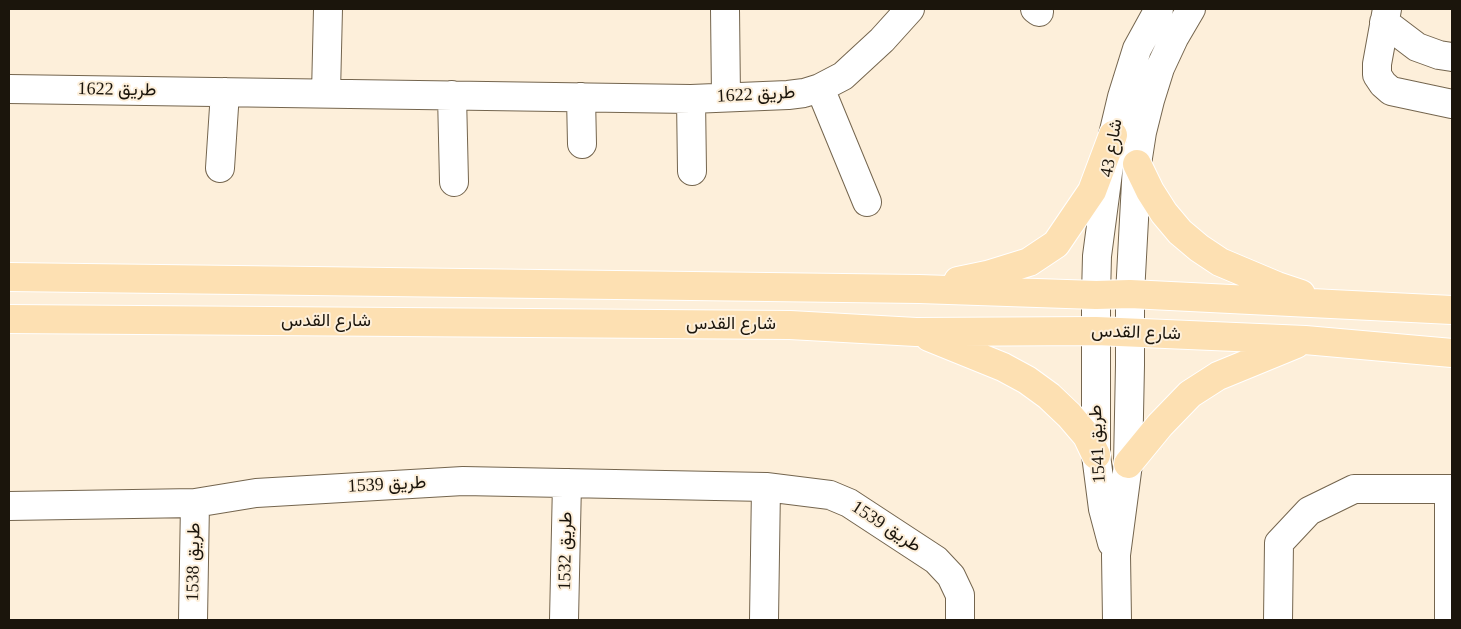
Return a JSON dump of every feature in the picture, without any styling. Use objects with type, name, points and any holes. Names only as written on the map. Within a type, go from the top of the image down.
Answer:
[{"type":"main road","points":[[920,289],[987,275],[1029,262],[1056,244],[1092,191],[1113,135]]},
{"type":"main road","points":[[1137,164],[1150,191],[1164,213],[1180,232],[1199,248],[1220,262],[1243,272],[1329,304]]},
{"type":"main road","name":"شارع القدس","points":[[9,277],[920,289],[1096,296],[1130,294],[1452,310]]},
{"type":"main road","name":"شارع القدس","points":[[9,319],[790,325],[916,332],[1096,331],[1305,340],[1452,353]]},
{"type":"main road","points":[[916,332],[1003,367],[1027,380],[1050,396],[1070,415],[1087,436],[1096,454]]},
{"type":"main road","points":[[1128,464],[1160,425],[1190,394],[1218,376],[1305,340]]},
{"type":"street","points":[[326,93],[328,9]]},
{"type":"street","points":[[725,9],[726,97]]},
{"type":"street","name":"طريق 1622","points":[[9,89],[691,99],[788,95],[820,88],[843,76],[882,40],[910,9]]},
{"type":"street","name":"شارع 43","points":[[1096,331],[1098,256],[1113,135],[1122,97],[1137,49],[1159,9]]},
{"type":"street","name":"شارع 43","points":[[1131,332],[1130,294],[1137,164],[1142,132],[1160,68],[1174,38],[1191,9]]},
{"type":"street","points":[[1385,15],[1417,47],[1438,55],[1452,57]]},
{"type":"street","points":[[1385,15],[1377,64],[1377,75],[1383,84],[1391,91],[1452,104]]},
{"type":"street","name":"طريق 1622","points":[[820,88],[866,202]]},
{"type":"street","points":[[220,168],[225,92]]},
{"type":"street","points":[[452,95],[454,182]]},
{"type":"street","points":[[580,97],[582,144]]},
{"type":"street","name":"طريق 1622","points":[[691,99],[692,171]]},
{"type":"street","name":"طريق 1541","points":[[1096,331],[1096,454],[1103,509],[1116,555]]},
{"type":"street","name":"طريق 1541","points":[[1117,620],[1116,555],[1128,464],[1131,332]]},
{"type":"street","name":"طريق 1539","points":[[9,506],[195,503],[256,493],[463,480],[766,487],[830,495],[849,502],[936,560],[951,576],[960,595],[960,620]]},
{"type":"street","name":"طريق 1532","points":[[564,620],[568,483]]},
{"type":"street","points":[[764,620],[766,487]]},
{"type":"street","points":[[1278,620],[1279,543],[1309,511],[1354,489],[1451,489],[1448,620]]},
{"type":"street","name":"طريق 1538","points":[[193,620],[195,503]]}]
